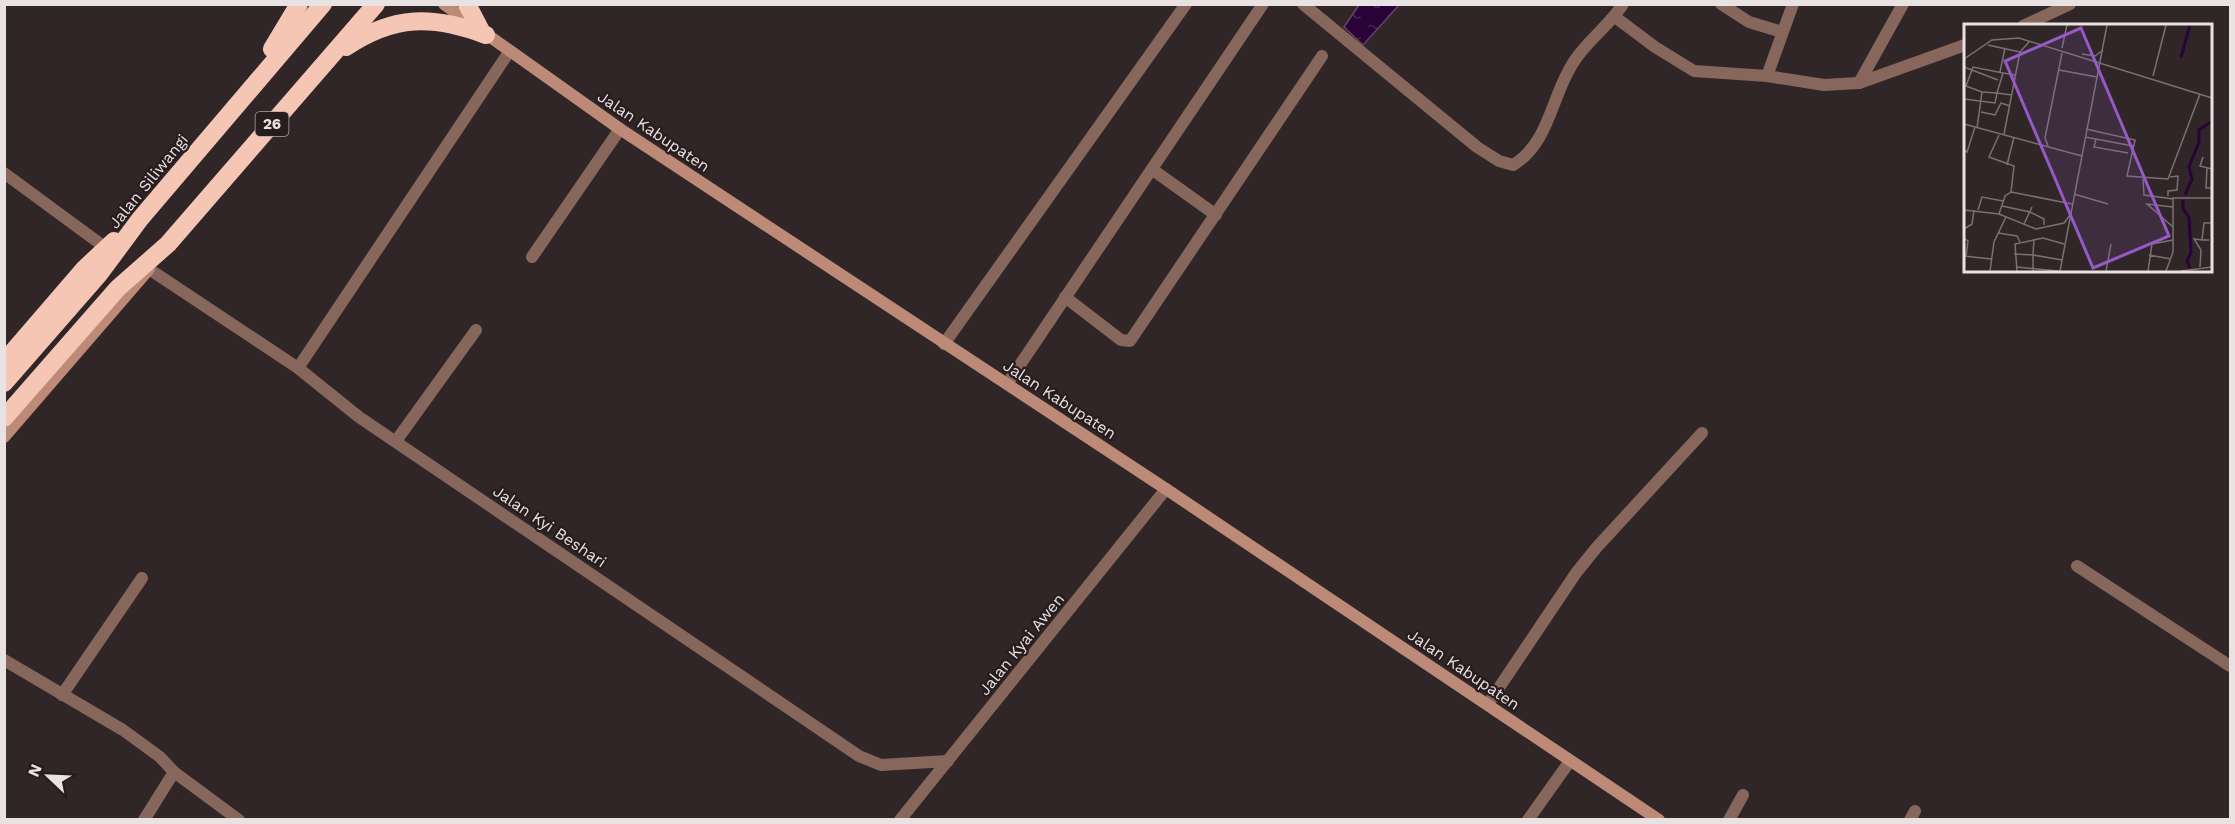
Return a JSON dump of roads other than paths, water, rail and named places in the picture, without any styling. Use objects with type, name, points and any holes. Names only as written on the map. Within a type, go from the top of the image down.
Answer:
[{"type":"highway","points":[[218,127],[287,28],[299,4]]},
{"type":"highway","name":"Jalan Siliwangi","points":[[4,383],[100,273],[140,219],[324,4]]},
{"type":"highway","name":"26","points":[[4,418],[118,288],[168,244],[376,4]]},
{"type":"highway","points":[[467,4],[483,33]]},
{"type":"highway","points":[[319,70],[368,34],[409,21],[451,23],[483,33]]},
{"type":"highway","points":[[4,362],[106,248],[140,219]]},
{"type":"main road","name":"Jalan Kabupaten","points":[[444,4],[620,129],[1166,489],[1659,819]]},
{"type":"main road","points":[[4,437],[168,244]]},
{"type":"street","points":[[944,344],[1186,4]]},
{"type":"street","points":[[1007,384],[1263,4]]},
{"type":"street","points":[[1303,4],[1477,147],[1498,161],[1514,165],[1525,158],[1538,143],[1575,60],[1615,17],[1623,4]]},
{"type":"street","points":[[1721,4],[1749,22],[1782,32]]},
{"type":"street","points":[[1767,76],[1793,4]]},
{"type":"street","points":[[1859,83],[1903,4]]},
{"type":"street","points":[[2027,24],[2070,4]]},
{"type":"street","points":[[1615,17],[1655,47],[1694,71],[1767,76],[1824,85],[1859,83],[1964,45]]},
{"type":"street","points":[[301,363],[509,52]]},
{"type":"street","points":[[1065,297],[1118,339],[1130,341],[1322,56]]},
{"type":"street","points":[[532,257],[620,129]]},
{"type":"street","points":[[1153,170],[1216,215]]},
{"type":"street","points":[[4,173],[106,248]]},
{"type":"street","name":"Jalan Kyi Beshari","points":[[149,269],[301,363],[359,417],[859,756],[880,765],[948,761]]},
{"type":"street","points":[[396,441],[476,330]]},
{"type":"street","points":[[1488,704],[1596,547],[1702,434]]},
{"type":"street","name":"Jalan Kyai Awen","points":[[900,819],[1166,489]]},
{"type":"street","points":[[2077,566],[2230,666]]},
{"type":"street","points":[[62,695],[142,578]]},
{"type":"street","points":[[4,660],[123,730],[160,757],[174,772],[239,819]]},
{"type":"street","points":[[1528,819],[1570,761]]},
{"type":"street","points":[[144,819],[174,772]]},
{"type":"street","points":[[1729,819],[1743,795]]},
{"type":"water","points":[[1359,5],[1399,5],[1363,45],[1344,27]]}]
